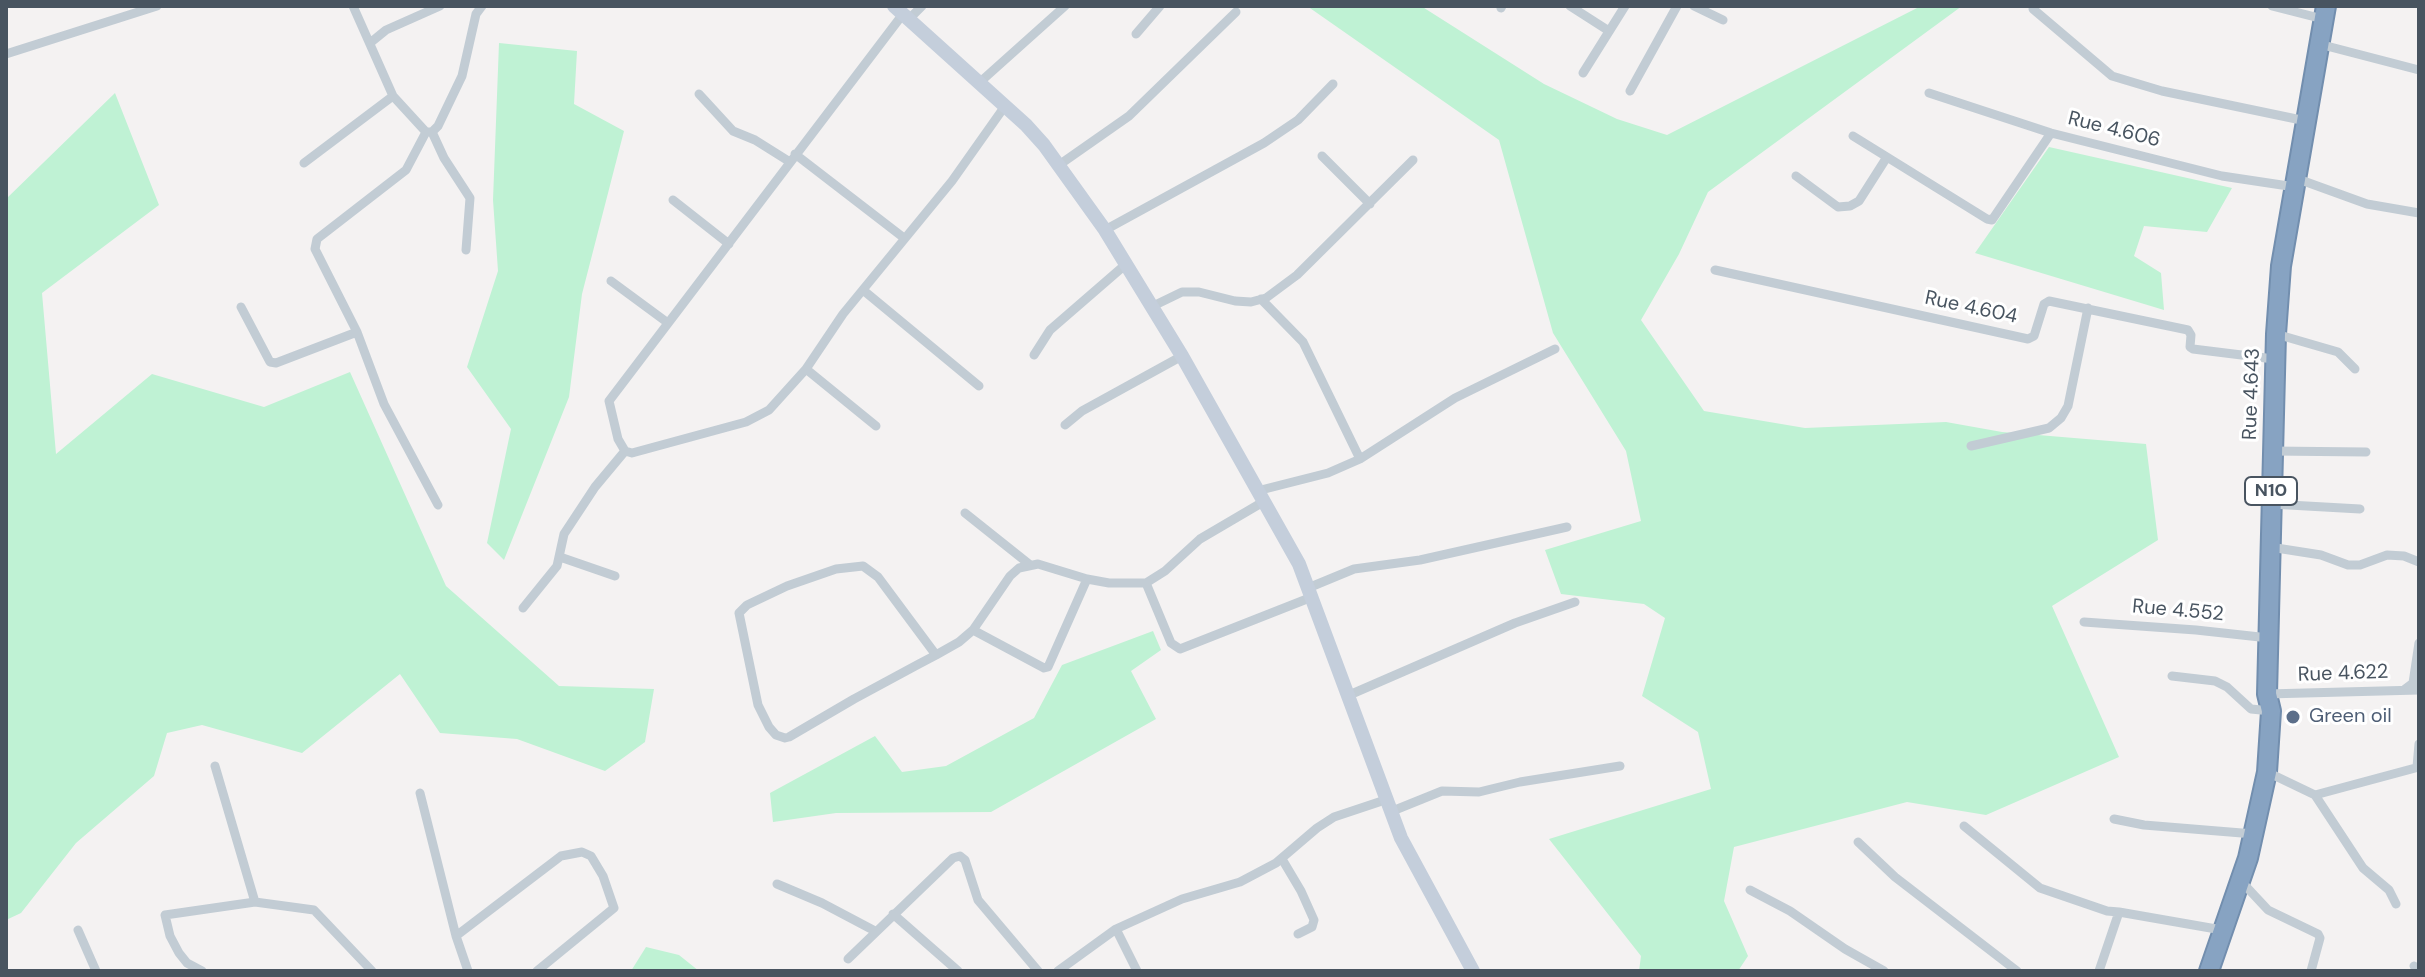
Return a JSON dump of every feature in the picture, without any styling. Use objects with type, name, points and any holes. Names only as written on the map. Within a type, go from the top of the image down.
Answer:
[{"type":"highway","name":"Rue 4.643","points":[[2209,971],[2254,834],[2267,772],[2274,359],[2281,266],[2324,13]]},
{"type":"street","points":[[6,54],[157,6]]},
{"type":"street","points":[[353,6],[393,96],[429,132],[470,198],[466,250]]},
{"type":"street","points":[[370,43],[419,10],[440,6]]},
{"type":"street","points":[[438,505],[384,404],[357,332],[315,249],[317,239],[406,170],[429,132],[438,126],[462,76],[480,6]]},
{"type":"street","points":[[922,6],[902,13],[609,401],[618,439],[625,451],[632,453],[759,416],[776,403],[952,181],[1005,106]]},
{"type":"street","points":[[979,83],[1065,6]]},
{"type":"street","points":[[1136,34],[1160,6]]},
{"type":"street","points":[[1570,6],[1609,31]]},
{"type":"street","points":[[1583,73],[1625,6]]},
{"type":"street","points":[[1630,91],[1677,6]]},
{"type":"street","points":[[1694,6],[1723,20]]},
{"type":"street","points":[[2272,6],[2324,13]]},
{"type":"street","points":[[2033,9],[2112,76],[2162,91],[2306,121]]},
{"type":"street","points":[[1059,165],[1129,116],[1236,12]]},
{"type":"street","points":[[902,13],[1026,125],[1059,165],[1105,230],[1182,356],[1292,551],[1310,592],[1388,806],[1414,865],[1473,971]]},
{"type":"street","points":[[2319,44],[2419,70]]},
{"type":"street","points":[[1105,230],[1264,143],[1298,120],[1333,84]]},
{"type":"street","name":"Rue 4.606","points":[[1929,93],[2051,133],[2222,176],[2297,183],[2367,204],[2419,213]]},
{"type":"street","points":[[699,94],[733,131],[792,158],[904,238]]},
{"type":"street","points":[[304,163],[393,96]]},
{"type":"street","points":[[1853,136],[1992,220],[2051,133]]},
{"type":"street","points":[[1322,156],[1370,204]]},
{"type":"street","points":[[1796,176],[1838,207],[1850,206],[1859,201],[1887,157]]},
{"type":"street","points":[[1151,307],[1182,292],[1199,292],[1235,301],[1261,299],[1280,290],[1413,160]]},
{"type":"street","points":[[673,200],[729,244]]},
{"type":"street","points":[[1034,355],[1050,330],[1125,265]]},
{"type":"street","name":"Rue 4.604","points":[[1715,270],[2028,339],[2034,336],[2044,304],[2049,301],[2188,330],[2193,349],[2274,359]]},
{"type":"street","points":[[611,281],[668,323]]},
{"type":"street","points":[[863,290],[979,386]]},
{"type":"street","points":[[1261,299],[1303,342],[1360,459]]},
{"type":"street","points":[[241,307],[266,358],[276,363],[357,332]]},
{"type":"street","points":[[1971,446],[2049,428],[2061,418],[2068,406],[2088,308]]},
{"type":"street","points":[[2276,334],[2338,352],[2355,369]]},
{"type":"street","points":[[936,655],[878,577],[863,566],[836,569],[787,586],[747,605],[739,613],[753,691],[764,719],[781,738],[789,737],[936,655],[973,630],[1010,576],[1019,568],[1038,564],[1109,583],[1146,583],[1260,496],[1360,459],[1455,398],[1555,349]]},
{"type":"street","points":[[1065,425],[1082,411],[1182,356]]},
{"type":"street","points":[[806,369],[876,426]]},
{"type":"street","points":[[523,608],[557,566],[564,534],[595,487],[625,451]]},
{"type":"street","points":[[2272,451],[2366,452]]},
{"type":"street","points":[[2271,504],[2360,509]]},
{"type":"street","points":[[965,513],[1029,564]]},
{"type":"street","points":[[1146,583],[1171,643],[1180,649],[1310,592],[1354,569],[1420,560],[1567,527]]},
{"type":"street","points":[[2270,547],[2321,555],[2348,565],[2360,565],[2387,555],[2404,556],[2419,562]]},
{"type":"street","points":[[560,557],[615,576]]},
{"type":"street","points":[[973,630],[1044,668],[1048,667],[1087,579]]},
{"type":"street","points":[[1347,696],[1515,623],[1575,602]]},
{"type":"street","name":"Rue 4.552","points":[[2084,622],[2269,638]]},
{"type":"street","points":[[2405,689],[2413,683],[2419,643]]},
{"type":"street","points":[[2172,676],[2215,681],[2227,687],[2251,709],[2269,703]]},
{"type":"street","name":"Rue 4.622","points":[[2269,703],[2419,690]]},
{"type":"street","points":[[2315,795],[2418,767],[2419,744]]},
{"type":"street","points":[[215,766],[255,902]]},
{"type":"street","points":[[1058,971],[1116,929],[1169,904],[1240,882],[1282,859],[1334,817],[1442,791],[1479,792],[1620,766]]},
{"type":"street","points":[[2267,772],[2315,795],[2363,868],[2389,890],[2396,904]]},
{"type":"street","points":[[420,793],[456,936],[468,971]]},
{"type":"street","points":[[2114,819],[2254,834]]},
{"type":"street","points":[[1964,826],[2040,888],[2107,911],[2222,930]]},
{"type":"street","points":[[1858,842],[1895,877],[2017,971]]},
{"type":"street","points":[[456,936],[561,856],[582,852],[597,862],[614,908],[537,971]]},
{"type":"street","points":[[848,959],[953,858],[960,856],[965,860],[978,900],[1038,971]]},
{"type":"street","points":[[1282,859],[1314,920],[1312,927],[1298,934]]},
{"type":"street","points":[[2240,880],[2268,910],[2318,934],[2320,938],[2311,971]]},
{"type":"street","points":[[777,884],[875,931]]},
{"type":"street","points":[[1750,890],[1806,921],[1872,968],[1884,971]]},
{"type":"street","points":[[202,971],[187,963],[179,953],[170,936],[165,915],[255,902],[314,910],[372,971]]},
{"type":"street","points":[[2099,971],[2119,912]]},
{"type":"street","points":[[893,914],[958,971]]},
{"type":"street","points":[[1116,929],[1137,971]]},
{"type":"street","points":[[78,930],[96,971]]},
{"type":"green space","points":[[1307,6],[1421,6],[1544,84],[1617,119],[1667,135],[1921,6],[1962,6],[1708,192],[1679,254],[1641,320],[1704,411],[1805,428],[1946,422],[2002,432],[2146,444],[2158,540],[2052,606],[2119,757],[1986,815],[1907,802],[1734,847],[1724,901],[1748,956],[1738,971],[1639,971],[1641,956],[1549,839],[1711,789],[1698,732],[1642,696],[1665,618],[1644,604],[1561,594],[1545,550],[1641,521],[1626,451],[1553,333],[1499,140]]},
{"type":"green space","points":[[499,43],[577,51],[574,104],[624,131],[582,294],[569,397],[504,560],[487,543],[511,429],[467,367],[498,271],[493,200]]},
{"type":"green space","points":[[115,93],[159,205],[42,293],[56,454],[152,374],[264,407],[350,372],[446,586],[559,686],[654,689],[645,742],[605,771],[517,739],[440,733],[400,674],[302,753],[202,725],[167,733],[154,776],[76,843],[21,913],[6,920],[6,199]]},
{"type":"green space","points":[[2049,147],[2232,188],[2207,232],[2144,226],[2134,256],[2161,273],[2164,310],[1975,253]]},
{"type":"green space","points":[[1153,631],[1161,650],[1131,671],[1156,719],[991,812],[836,813],[773,822],[770,793],[875,736],[902,772],[946,766],[1034,718],[1062,665]]},
{"type":"green space","points":[[646,947],[679,955],[699,971],[631,971]]},
{"type":"place","name":"Green oil","points":[[2293,717]]}]
